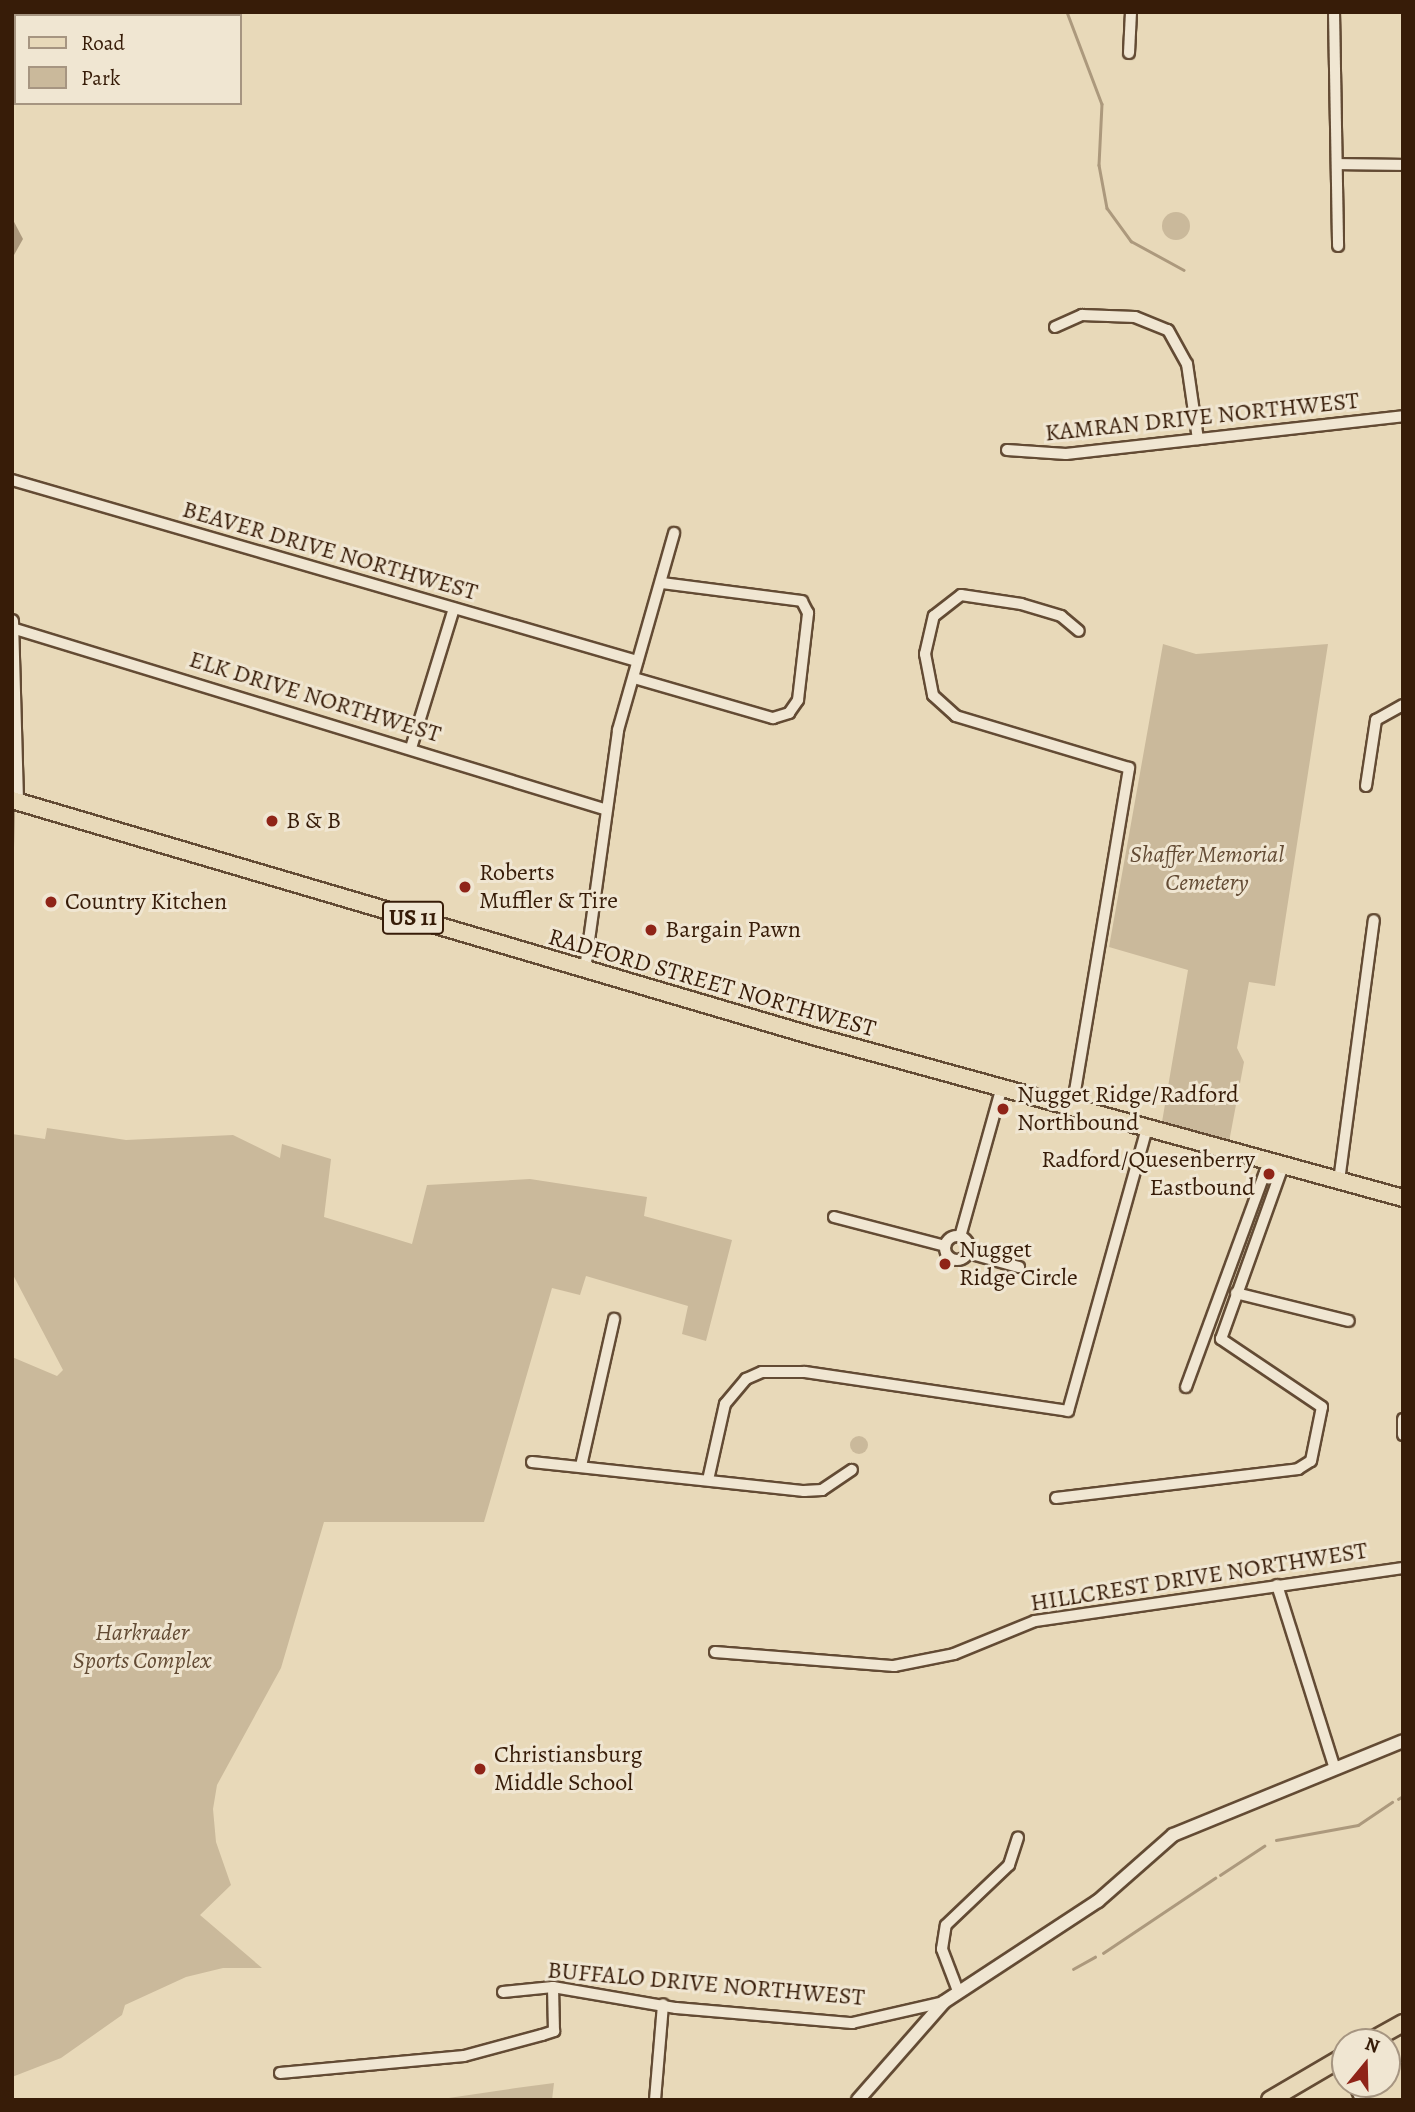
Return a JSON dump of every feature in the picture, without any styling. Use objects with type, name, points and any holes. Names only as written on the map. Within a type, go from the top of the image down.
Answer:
[{"type":"main road","name":"RADFORD STREET NORTHWEST","points":[[15,801],[1001,1090],[1403,1198]]},
{"type":"main road","points":[[1270,2100],[1331,2065]]},
{"type":"street","points":[[1129,53],[1131,12]]},
{"type":"street","points":[[1334,12],[1338,246]]},
{"type":"street","points":[[1337,163],[1403,165]]},
{"type":"street","points":[[1055,327],[1082,315],[1135,317],[1168,330],[1187,364],[1198,439]]},
{"type":"street","name":"KAMRAN DRIVE NORTHWEST","points":[[1007,450],[1035,456],[1403,416]]},
{"type":"street","name":"BEAVER DRIVE NORTHWEST","points":[[12,480],[637,661]]},
{"type":"street","points":[[585,969],[604,809],[637,661],[674,533]]},
{"type":"street","points":[[634,678],[773,718],[789,713],[798,700],[808,613],[802,601],[661,583]]},
{"type":"street","points":[[1072,1109],[1129,768],[970,724],[944,708],[926,676],[934,616],[961,595],[1021,604],[1061,616],[1079,631]]},
{"type":"street","points":[[411,748],[454,608]]},
{"type":"street","points":[[12,621],[15,801]]},
{"type":"street","name":"ELK DRIVE NORTHWEST","points":[[12,628],[604,809]]},
{"type":"street","points":[[1366,786],[1376,720],[1403,705]]},
{"type":"street","points":[[1339,1181],[1374,920]]},
{"type":"street","points":[[834,1217],[946,1246],[960,1237],[1001,1090]]},
{"type":"street","points":[[709,1480],[725,1404],[746,1379],[762,1372],[783,1369],[1068,1411],[1147,1129]]},
{"type":"street","points":[[1056,1498],[1298,1469],[1311,1461],[1322,1407],[1221,1339],[1276,1164]]},
{"type":"street","points":[[1186,1387],[1276,1164]]},
{"type":"street","points":[[960,1237],[968,1253]]},
{"type":"street","points":[[946,1246],[952,1259],[968,1253],[1019,1267]]},
{"type":"street","points":[[1236,1293],[1349,1321]]},
{"type":"street","points":[[582,1466],[614,1319]]},
{"type":"street","points":[[1403,1419],[1403,1435]]},
{"type":"street","points":[[532,1462],[821,1490],[852,1470]]},
{"type":"street","name":"HILLCREST DRIVE NORTHWEST","points":[[715,1653],[894,1666],[954,1654],[1035,1621],[1403,1567]]},
{"type":"street","points":[[1277,1585],[1334,1766]]},
{"type":"street","points":[[858,2100],[944,2003],[958,1991],[1098,1901],[1173,1835],[1334,1766],[1403,1741]]},
{"type":"street","points":[[958,1991],[942,1949],[946,1925],[1009,1865],[1018,1837]]},
{"type":"street","points":[[280,2073],[464,2056],[542,2035],[554,2031],[553,1987]]},
{"type":"street","name":"BUFFALO DRIVE NORTHWEST","points":[[503,1992],[553,1987],[663,2004],[852,2023],[944,2003]]},
{"type":"street","points":[[654,2100],[663,2004]]},
{"type":"green space","points":[[1176,212],[1186,216],[1190,226],[1186,236],[1176,240],[1166,236],[1162,226],[1166,216]]},
{"type":"green space","name":"Shaffer Memorial Cemetery","points":[[1163,644],[1196,654],[1328,644],[1275,986],[1249,982],[1237,1048],[1244,1062],[1229,1142],[1162,1122],[1188,970],[1109,947]]},
{"type":"green space","name":"Harkrader Sports Complex","points":[[47,1128],[126,1140],[233,1135],[280,1158],[282,1144],[331,1159],[324,1217],[412,1244],[427,1185],[530,1179],[647,1197],[644,1216],[732,1240],[706,1341],[682,1334],[688,1306],[586,1276],[580,1295],[552,1288],[484,1522],[324,1522],[281,1668],[217,1785],[213,1809],[216,1842],[231,1885],[200,1915],[262,1968],[223,1968],[186,1977],[125,2005],[122,2015],[61,2058],[12,2077],[12,1357],[57,1376],[63,1370],[12,1273],[12,1134],[45,1139]]},
{"type":"green space","points":[[859,1436],[865,1439],[868,1445],[865,1451],[859,1454],[853,1451],[850,1445],[853,1439]]},
{"type":"green space","points":[[554,2083],[552,2100],[435,2100],[516,2088]]},
{"type":"shaded area","points":[[12,218],[23,239],[14,255],[12,255]]},
{"type":"waterway","points":[[1067,12],[1102,104],[1099,165],[1107,208],[1131,241],[1184,270]]},
{"type":"waterway","points":[[12,848],[13,806]]},
{"type":"waterway","points":[[12,881],[12,909]]},
{"type":"waterway","points":[[1398,1799],[1403,1796]]},
{"type":"waterway","points":[[1276,1840],[1358,1825],[1392,1802]]},
{"type":"waterway","points":[[1220,1875],[1264,1846]]},
{"type":"waterway","points":[[1103,1953],[1215,1878]]},
{"type":"waterway","points":[[1073,1969],[1095,1957]]},
{"type":"place","name":"B & B","points":[[272,821]]},
{"type":"place","name":"Roberts Muffler & Tire","points":[[465,887]]},
{"type":"place","name":"Country Kitchen","points":[[51,902]]},
{"type":"place","name":"Bargain Pawn","points":[[651,930]]},
{"type":"place","name":"Nugget Ridge/Radford Northbound","points":[[1003,1109]]},
{"type":"place","name":"Radford/Quesenberry Eastbound","points":[[1269,1174]]},
{"type":"place","name":"Nugget Ridge Circle","points":[[945,1264]]},
{"type":"place","name":"Christiansburg Middle School","points":[[480,1769]]}]
